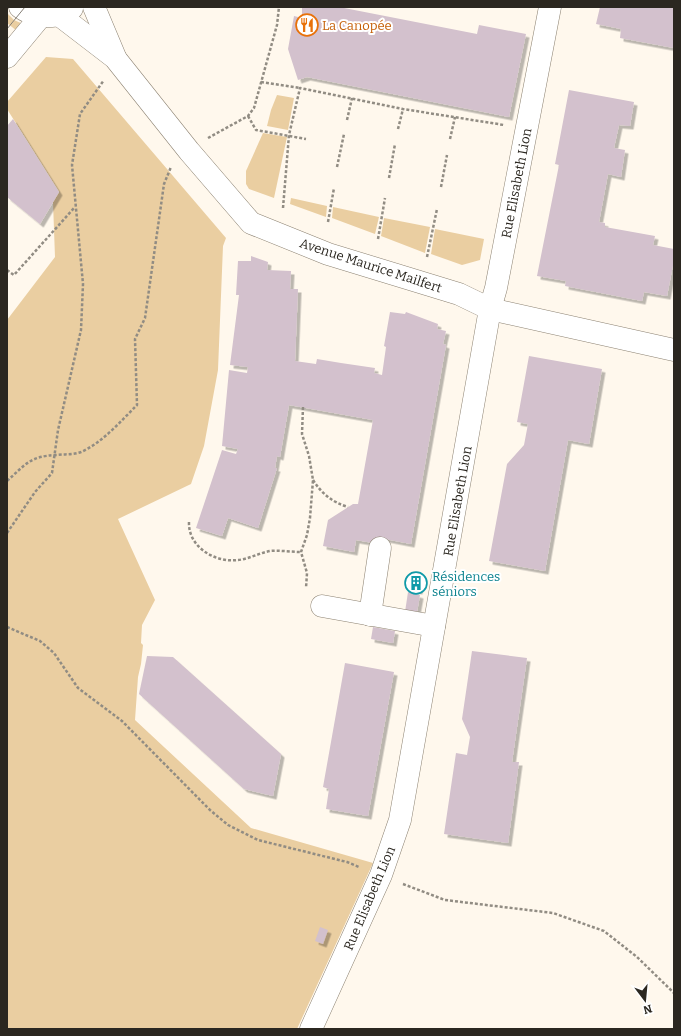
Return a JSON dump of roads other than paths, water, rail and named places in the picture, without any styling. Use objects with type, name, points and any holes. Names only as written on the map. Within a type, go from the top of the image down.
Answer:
[{"type":"street","name":"Avenue Maurice Mailfert","points":[[20,7],[23,10],[58,13],[112,67],[189,151],[251,223],[328,254],[459,294],[490,309],[674,350]]},
{"type":"street","name":"Avenue Maurice Mailfert","points":[[94,7],[112,67]]},
{"type":"street","name":"Rue Elisabeth Lion","points":[[312,1029],[381,875],[400,820],[490,309],[496,288],[550,7]]},
{"type":"street","points":[[7,57],[58,13]]},
{"type":"street","points":[[370,615],[380,548]]},
{"type":"street","points":[[322,606],[434,626]]},
{"type":"tram line","points":[[7,29],[25,7]]},
{"type":"place","name":"La Canopée","points":[[307,25]]},
{"type":"place","name":"Résidences séniors","points":[[416,583]]}]
